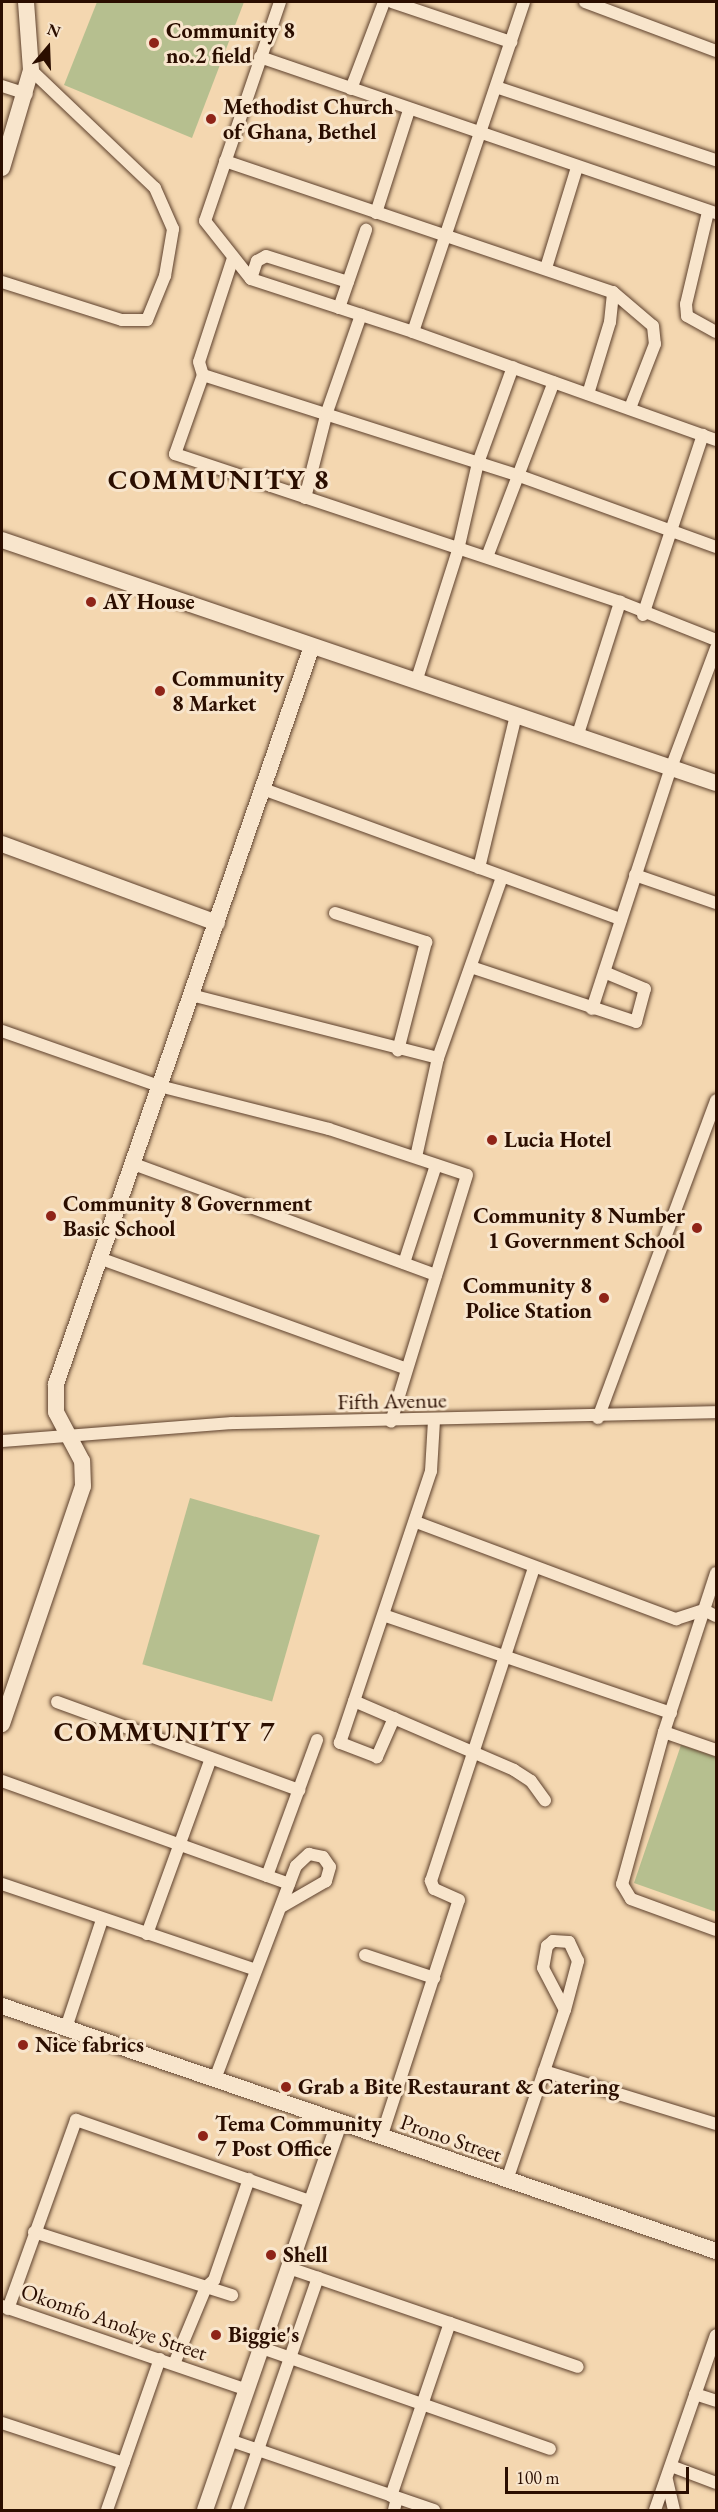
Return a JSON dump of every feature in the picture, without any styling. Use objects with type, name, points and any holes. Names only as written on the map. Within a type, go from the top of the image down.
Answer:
[{"type":"street","points":[[2,168],[27,94],[31,70],[26,2]]},
{"type":"street","points":[[280,2],[205,221],[251,279],[413,332],[717,440]]},
{"type":"street","points":[[351,89],[384,2]]},
{"type":"street","points":[[392,2],[511,42]]},
{"type":"street","points":[[413,332],[524,2]]},
{"type":"street","points":[[585,2],[717,51]]},
{"type":"street","points":[[260,57],[712,213],[686,304],[687,316],[717,332]]},
{"type":"street","points":[[2,282],[122,320],[147,320],[165,276],[173,229],[155,188],[31,70]]},
{"type":"street","points":[[2,86],[27,94]]},
{"type":"street","points":[[496,87],[717,160]]},
{"type":"street","points":[[376,213],[409,110]]},
{"type":"street","points":[[225,161],[613,292],[653,326],[655,344],[630,408]]},
{"type":"street","points":[[546,268],[577,167]]},
{"type":"street","points":[[339,308],[366,230]]},
{"type":"street","points":[[251,279],[257,261],[266,256],[348,282]]},
{"type":"street","points":[[233,258],[199,362],[203,375],[175,454],[620,602],[643,615],[717,640]]},
{"type":"street","points":[[588,394],[610,322],[613,292]]},
{"type":"street","points":[[305,498],[327,412],[361,315]]},
{"type":"street","points":[[416,682],[458,550],[478,463],[513,367]]},
{"type":"street","points":[[203,375],[327,412],[517,475],[717,547]]},
{"type":"street","points":[[487,557],[554,382]]},
{"type":"street","points":[[643,615],[704,435]]},
{"type":"street","points":[[2,540],[717,783]]},
{"type":"street","points":[[578,734],[620,602]]},
{"type":"street","points":[[2,1724],[83,1486],[82,1461],[68,1439],[56,1412],[56,1384],[312,646]]},
{"type":"street","points":[[592,1009],[671,768],[711,680],[717,648]]},
{"type":"street","points":[[478,868],[516,716]]},
{"type":"street","points":[[263,789],[621,919]]},
{"type":"street","points":[[2,844],[217,923]]},
{"type":"street","points":[[635,875],[717,903]]},
{"type":"street","points":[[416,1157],[438,1058],[502,877]]},
{"type":"street","points":[[335,913],[426,942],[398,1050]]},
{"type":"street","points":[[471,967],[633,1024],[638,1020],[645,989],[604,972]]},
{"type":"street","points":[[191,995],[398,1050],[438,1058]]},
{"type":"street","points":[[2,1030],[159,1086],[329,1129],[467,1175],[405,1368],[391,1422]]},
{"type":"street","points":[[598,1418],[717,1100]]},
{"type":"street","points":[[131,1163],[436,1275]]},
{"type":"street","points":[[404,1263],[436,1165]]},
{"type":"street","points":[[99,1258],[405,1368]]},
{"type":"street","name":"Fifth Avenue","points":[[2,1441],[68,1439],[232,1423],[598,1418],[717,1412]]},
{"type":"street","points":[[394,1718],[377,1757],[342,1746],[340,1740],[386,1616],[416,1522],[433,1460],[434,1421]]},
{"type":"street","points":[[416,1522],[676,1619],[704,1610],[717,1616]]},
{"type":"street","points":[[381,2138],[459,1900],[431,1884],[474,1751],[508,1656],[534,1567]]},
{"type":"street","points":[[717,1573],[664,1732],[623,1890],[631,1899],[717,1930]]},
{"type":"street","points":[[386,1616],[671,1713]]},
{"type":"street","points":[[354,1701],[474,1751],[531,1781],[545,1800]]},
{"type":"street","points":[[57,1702],[299,1790]]},
{"type":"street","points":[[664,1732],[717,1750]]},
{"type":"street","points":[[267,1876],[317,1740]]},
{"type":"street","points":[[147,1934],[182,1846],[211,1758]]},
{"type":"street","points":[[2,1780],[289,1884]]},
{"type":"street","points":[[215,2079],[296,1866],[309,1854],[328,1863],[326,1881],[281,1906]]},
{"type":"street","points":[[2,1884],[102,1920],[256,1970]]},
{"type":"street","points":[[66,2028],[102,1920]]},
{"type":"street","points":[[507,2180],[565,2010],[578,1960],[569,1942],[553,1941],[547,1946],[543,1968],[565,2010]]},
{"type":"street","points":[[365,1955],[434,1978]]},
{"type":"street","name":"Prono Street","points":[[2,2006],[381,2138],[715,2246]]},
{"type":"street","points":[[544,2072],[717,2124]]},
{"type":"street","points":[[5,2308],[76,2120],[313,2202]]},
{"type":"street","points":[[205,2511],[339,2123]]},
{"type":"street","points":[[174,2364],[206,2287],[214,2280],[249,2179]]},
{"type":"street","points":[[34,2232],[232,2295]]},
{"type":"street","points":[[290,2268],[578,2367]]},
{"type":"street","points":[[237,2511],[318,2278]]},
{"type":"street","name":"Okomfo Anokye Street","points":[[5,2308],[247,2390]]},
{"type":"street","points":[[394,2501],[422,2405],[450,2323]]},
{"type":"street","points":[[655,2511],[717,2335]]},
{"type":"street","points":[[261,2348],[550,2450]]},
{"type":"street","points":[[107,2511],[159,2359]]},
{"type":"street","points":[[695,2394],[717,2401]]},
{"type":"street","points":[[2,2424],[124,2463]]},
{"type":"street","points":[[229,2440],[394,2501],[434,2511]]},
{"type":"street","points":[[671,2466],[717,2483]]},
{"type":"street","points":[[667,2480],[674,2511]]},
{"type":"green space","name":"Community 8 no.2 field","points":[[97,2],[244,2],[192,138],[64,85]]},
{"type":"green space","points":[[190,1498],[320,1535],[272,1702],[142,1664]]},
{"type":"green space","points":[[681,1745],[716,1757],[716,1912],[634,1883]]},
{"type":"place","name":"Community 8 no.2 field","points":[[154,43]]},
{"type":"place","name":"Methodist Church of Ghana, Bethel","points":[[211,119]]},
{"type":"place","name":"AY House","points":[[91,602]]},
{"type":"place","name":"Community 8 Market","points":[[160,691]]},
{"type":"place","name":"Lucia Hotel","points":[[492,1140]]},
{"type":"place","name":"Community 8 Government Basic School","points":[[51,1216]]},
{"type":"place","name":"Community 8 Number 1 Government School","points":[[697,1228]]},
{"type":"place","name":"Community 8 Police Station","points":[[604,1298]]},
{"type":"place","name":"Nice fabrics","points":[[23,2045]]},
{"type":"place","name":"Grab a Bite Restaurant & Catering","points":[[286,2087]]},
{"type":"place","name":"Tema Community 7 Post Office","points":[[203,2136]]},
{"type":"place","name":"Shell","points":[[271,2255]]},
{"type":"place","name":"Biggie's","points":[[216,2335]]},
{"type":"district","name":"COMMUNITY 8","points":[[219,479]]},
{"type":"district","name":"COMMUNITY 7","points":[[165,1731]]}]
